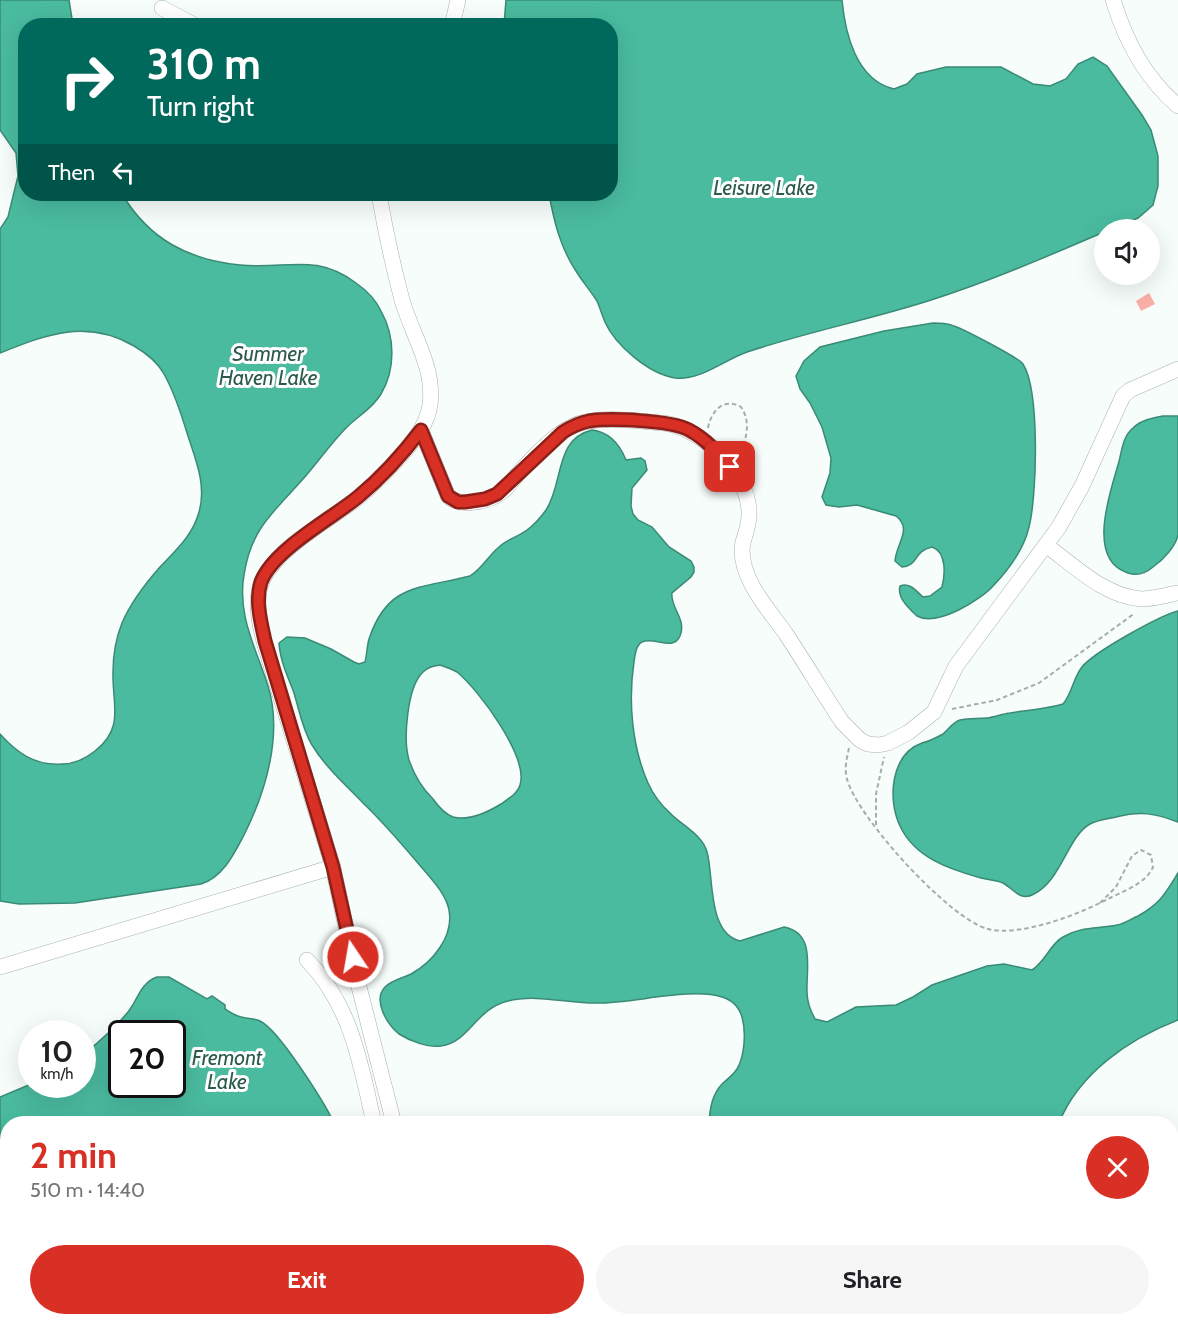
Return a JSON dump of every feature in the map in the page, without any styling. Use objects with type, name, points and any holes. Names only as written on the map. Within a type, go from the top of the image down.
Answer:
[{"type":"street","points":[[454,18],[458,0]]},
{"type":"street","points":[[1113,0],[1136,58],[1153,82],[1178,106]]},
{"type":"street","points":[[162,4],[184,18]]},
{"type":"street","points":[[381,201],[403,301],[429,374],[430,406],[421,430],[398,459],[365,491],[274,561],[261,581],[259,592],[260,618],[273,672],[333,867],[357,979],[392,1116]]},
{"type":"street","points":[[421,430],[448,496],[458,502],[485,499],[503,491],[525,466],[555,439],[572,426],[581,423],[601,421],[673,424],[691,431],[706,442],[739,480],[749,511],[742,557],[752,585],[849,730],[860,740],[878,745],[888,743],[918,726],[934,711],[956,666],[1047,546],[1082,486],[1123,396],[1130,390],[1178,369]]},
{"type":"street","points":[[1047,546],[1095,582],[1113,592],[1139,599],[1178,593]]},
{"type":"street","points":[[0,967],[333,867]]},
{"type":"street","points":[[307,960],[329,985],[349,1024],[372,1116]]},
{"type":"path","points":[[706,442],[709,422],[717,408],[729,404],[741,407],[745,413],[747,428],[740,460],[739,480]]},
{"type":"path","points":[[934,711],[997,700],[1039,682],[1155,598]]},
{"type":"path","points":[[849,730],[850,740],[845,770],[849,787],[877,828],[912,870],[938,897],[971,922],[989,929],[1010,930],[1066,916],[1100,903],[1138,883],[1150,873],[1153,867],[1151,855],[1141,850],[1132,856],[1116,887],[1100,903]]},
{"type":"path","points":[[877,828],[876,794],[888,743]]},
{"type":"water","name":"Summer Haven Lake","points":[[0,0],[69,0],[72,18],[18,18],[18,176],[16,153],[0,130]]},
{"type":"water","name":"Leisure Lake","points":[[506,0],[842,0],[846,27],[855,54],[862,66],[881,84],[894,89],[907,84],[917,74],[946,67],[1001,67],[1033,84],[1050,86],[1066,79],[1078,64],[1093,57],[1107,66],[1151,130],[1158,156],[1158,186],[1153,205],[1136,219],[1094,219],[1094,236],[950,294],[747,352],[694,376],[675,378],[665,375],[654,371],[634,357],[610,331],[597,301],[570,262],[562,243],[551,201],[618,201],[618,18],[505,18]]},
{"type":"water","name":"Summer Haven Lake","points":[[18,176],[18,201],[127,201],[157,235],[172,245],[203,258],[240,265],[313,265],[341,274],[356,283],[374,299],[389,331],[391,363],[386,384],[378,399],[341,433],[273,511],[258,533],[247,559],[243,604],[249,632],[272,704],[273,743],[265,781],[244,835],[222,870],[209,881],[201,884],[75,903],[19,904],[0,901],[0,734],[27,757],[52,764],[67,764],[80,760],[104,742],[114,724],[114,660],[122,623],[144,587],[193,528],[199,512],[202,492],[196,462],[174,395],[161,369],[143,352],[117,338],[83,331],[51,335],[0,353],[0,229],[8,217]]},
{"type":"water","points":[[933,323],[957,327],[1023,364],[1032,396],[1035,469],[1032,512],[1024,543],[1000,579],[979,598],[958,610],[936,618],[926,618],[917,616],[905,604],[900,594],[900,586],[910,586],[923,597],[930,596],[942,587],[943,559],[932,547],[922,552],[911,564],[902,567],[895,561],[903,531],[901,521],[896,516],[857,505],[839,507],[826,505],[822,497],[830,473],[831,458],[822,427],[800,389],[796,376],[804,361],[820,347],[884,331]]},
{"type":"water","points":[[1163,416],[1178,416],[1178,535],[1172,548],[1157,564],[1144,572],[1131,574],[1115,566],[1108,555],[1104,540],[1104,525],[1110,492],[1129,432],[1140,423]]},
{"type":"water","points":[[592,430],[598,431],[609,436],[617,444],[626,460],[641,458],[645,461],[647,470],[632,488],[633,514],[638,520],[652,527],[669,547],[691,561],[694,567],[691,577],[672,593],[673,604],[682,630],[677,641],[673,643],[642,642],[635,653],[631,692],[638,754],[648,783],[655,795],[663,806],[701,840],[707,852],[717,916],[729,936],[740,941],[784,927],[801,936],[807,953],[808,999],[815,1019],[827,1022],[856,1007],[896,1005],[932,985],[987,966],[1004,964],[1032,970],[1059,940],[1070,933],[1120,924],[1146,912],[1161,898],[1178,873],[1178,1020],[1142,1037],[1108,1060],[1079,1088],[1062,1116],[710,1116],[716,1092],[740,1064],[744,1036],[742,1017],[737,1007],[726,998],[709,994],[677,995],[609,1003],[519,999],[497,1005],[459,1038],[441,1046],[425,1045],[399,1034],[390,1025],[383,1012],[381,993],[391,983],[419,969],[434,955],[445,939],[450,920],[449,910],[440,891],[426,873],[385,825],[330,769],[312,745],[284,667],[279,643],[287,637],[305,638],[359,664],[365,662],[369,639],[377,620],[396,597],[422,587],[470,576],[502,544],[524,532],[537,521],[552,499],[565,452],[571,442]],"holes":[[[440,665],[457,672],[477,693],[500,724],[510,741],[521,773],[517,791],[501,804],[478,815],[459,818],[442,810],[425,790],[411,766],[406,740],[410,701],[418,679],[425,670],[433,666]]]},
{"type":"water","points":[[1178,611],[1178,822],[1154,815],[1140,814],[1125,815],[1090,824],[1076,838],[1051,879],[1043,888],[1029,896],[1021,896],[998,881],[981,878],[934,861],[906,837],[896,815],[893,791],[898,767],[912,749],[943,734],[960,720],[987,718],[1063,704],[1079,671],[1089,660],[1127,635]]},
{"type":"water","name":"Fremont Lake","points":[[157,977],[169,977],[207,999],[212,996],[235,1015],[260,1021],[289,1052],[330,1116],[0,1116],[0,1097],[18,1089],[18,1098],[96,1098],[96,1044],[108,1033],[108,1098],[186,1098],[186,1020],[121,1020],[143,988]]},
{"type":"building","points":[[1149,293],[1155,304],[1141,311],[1136,301]]},
{"type":"route","points":[[353,957],[333,867],[273,672],[260,618],[258,602],[261,581],[274,561],[374,483],[398,459],[421,430],[448,496],[458,502],[474,502],[503,491],[519,472],[563,432],[572,426],[591,421],[673,424],[691,431],[706,442],[730,467]]}]
